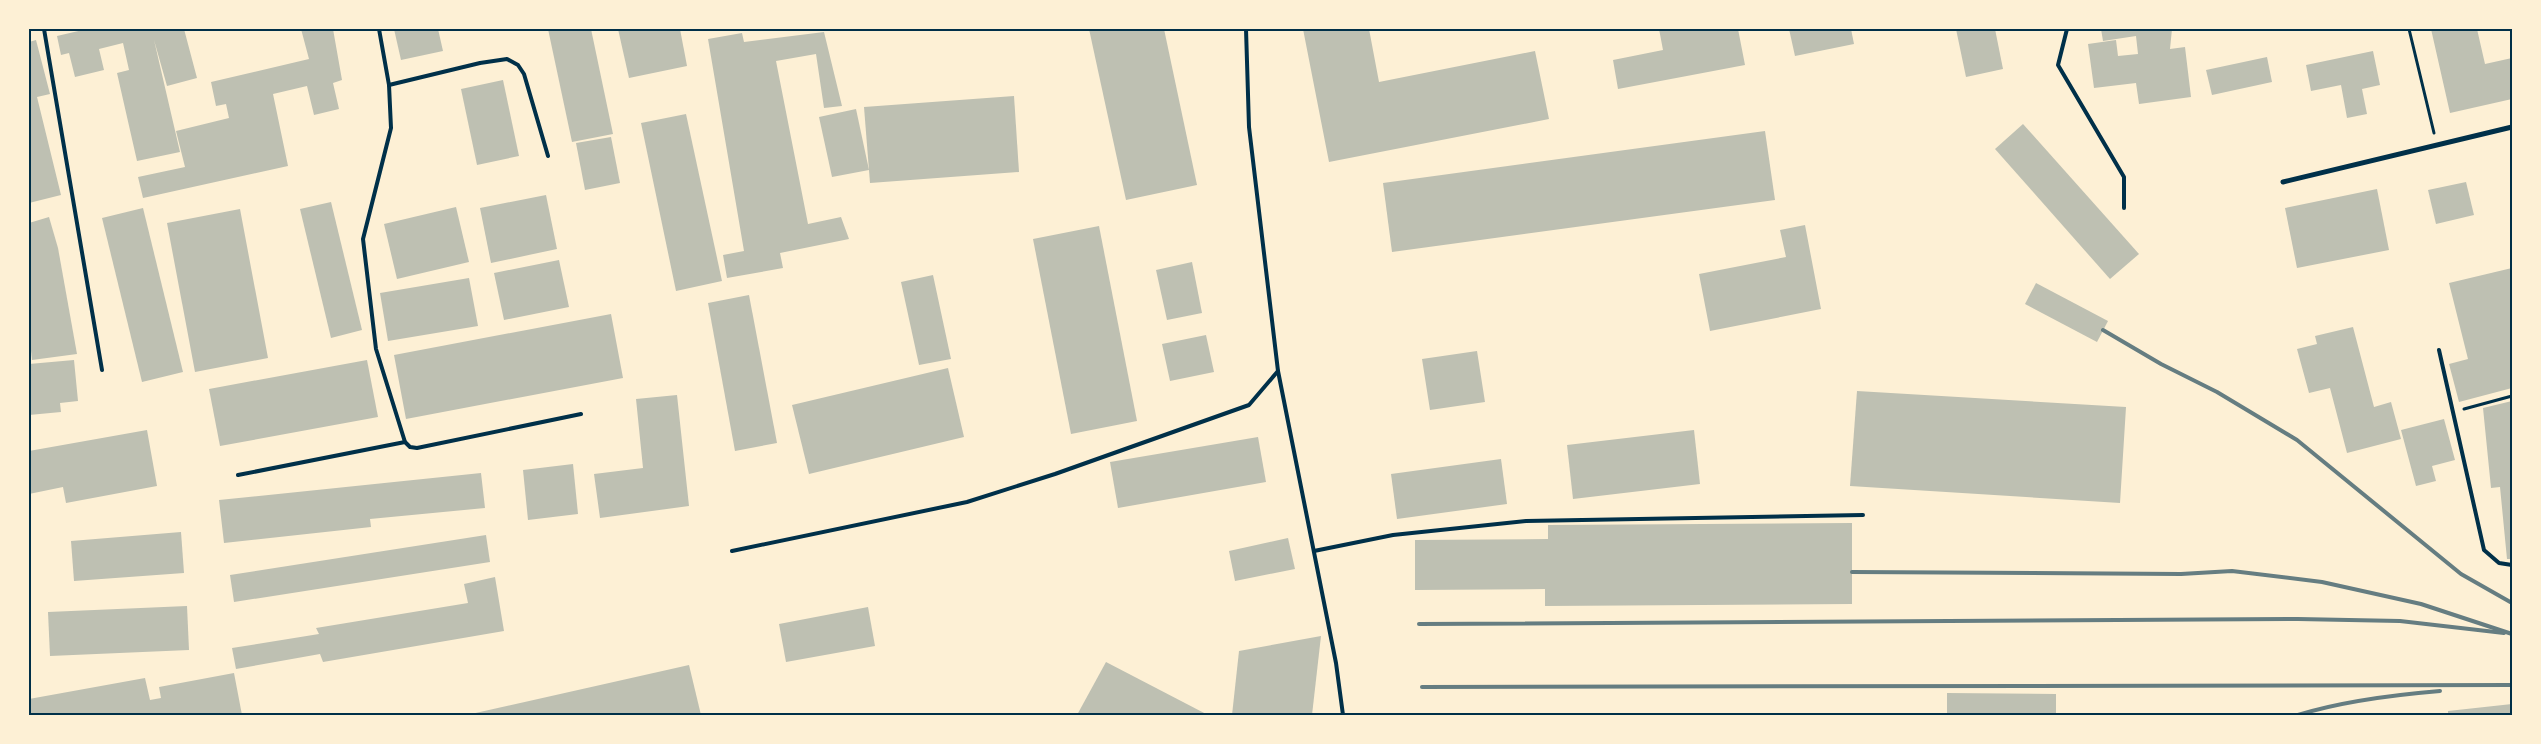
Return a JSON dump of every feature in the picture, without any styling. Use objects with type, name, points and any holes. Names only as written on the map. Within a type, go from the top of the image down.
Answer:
[{"type":"street","points":[[2283,182],[2512,127]]},
{"type":"lane","points":[[44,29],[102,370]]},
{"type":"lane","points":[[379,29],[389,85],[391,128],[363,238],[376,349],[405,442],[417,448],[581,414]]},
{"type":"lane","points":[[1246,29],[1249,127],[1278,371],[1336,663],[1343,715]]},
{"type":"lane","points":[[2067,29],[2058,65],[2124,178],[2124,208]]},
{"type":"lane","points":[[389,85],[480,63],[508,59],[518,65],[524,74],[548,156]]},
{"type":"lane","points":[[2439,350],[2484,550],[2499,563],[2512,565]]},
{"type":"lane","points":[[732,552],[967,502],[1055,474],[1249,405],[1278,371]]},
{"type":"lane","points":[[238,475],[405,442]]},
{"type":"lane","points":[[1314,551],[1393,534],[1526,521],[1863,515]]},
{"type":"path","points":[[2409,29],[2437,145]]},
{"type":"path","points":[[2454,411],[2512,396]]},
{"type":"building","points":[[87,29],[184,29],[197,78],[167,86],[154,40],[180,152],[137,161],[117,73],[129,70],[123,43],[99,49],[104,70],[75,77],[69,53],[61,55],[57,36]]},
{"type":"building","points":[[301,29],[333,29],[342,80],[333,83],[339,109],[314,115],[307,86],[273,94],[288,166],[143,198],[138,177],[185,167],[176,131],[229,118],[226,104],[216,106],[211,82],[309,59]]},
{"type":"building","points":[[394,29],[438,29],[443,51],[401,60]]},
{"type":"building","points":[[548,29],[591,29],[613,134],[572,142]]},
{"type":"building","points":[[618,29],[680,29],[687,66],[629,78]]},
{"type":"building","points":[[1089,29],[1164,29],[1197,185],[1126,200]]},
{"type":"building","points":[[1303,29],[1369,29],[1379,82],[1535,51],[1549,119],[1329,162]]},
{"type":"building","points":[[1659,29],[1738,29],[1745,65],[1618,89],[1613,60],[1663,50]]},
{"type":"building","points":[[1789,29],[1851,29],[1854,44],[1795,56]]},
{"type":"building","points":[[1956,29],[1995,29],[2003,69],[1966,77]]},
{"type":"building","points":[[2101,29],[2172,29],[2170,49],[2185,47],[2191,97],[2139,104],[2136,83],[2094,88],[2088,44],[2116,40],[2118,56],[2138,54],[2136,36],[2103,41]]},
{"type":"building","points":[[2431,29],[2477,29],[2485,64],[2512,58],[2512,99],[2450,113]]},
{"type":"building","points":[[824,32],[842,106],[824,108],[816,54],[776,61],[808,224],[841,217],[849,239],[780,253],[783,268],[727,278],[723,255],[744,251],[708,39],[742,33],[744,42]]},
{"type":"building","points":[[36,40],[50,94],[37,97],[61,195],[29,203],[29,42]]},
{"type":"building","points":[[2373,51],[2380,85],[2362,89],[2367,114],[2347,118],[2341,85],[2311,91],[2306,65]]},
{"type":"building","points":[[2267,57],[2272,82],[2212,95],[2206,70]]},
{"type":"building","points":[[503,80],[519,156],[477,165],[461,89]]},
{"type":"building","points":[[1014,96],[1019,172],[870,183],[864,107]]},
{"type":"building","points":[[856,109],[869,170],[832,177],[819,117]]},
{"type":"building","points":[[686,114],[722,281],[676,291],[641,123]]},
{"type":"building","points":[[2023,124],[2139,254],[2110,279],[1995,149]]},
{"type":"building","points":[[1765,131],[1775,200],[1392,252],[1383,183]]},
{"type":"building","points":[[611,137],[620,183],[585,190],[576,143]]},
{"type":"building","points":[[2466,182],[2474,215],[2436,224],[2428,190]]},
{"type":"building","points":[[2377,189],[2389,250],[2297,268],[2285,208]]},
{"type":"building","points":[[546,195],[557,249],[491,263],[480,208]]},
{"type":"building","points":[[331,202],[362,330],[331,338],[300,209]]},
{"type":"building","points":[[456,207],[469,262],[397,279],[384,224]]},
{"type":"building","points":[[143,208],[183,372],[142,382],[102,218]]},
{"type":"building","points":[[240,209],[268,358],[195,372],[167,223]]},
{"type":"building","points":[[49,217],[58,248],[77,354],[32,360],[29,332],[29,223]]},
{"type":"building","points":[[1805,225],[1821,309],[1710,331],[1699,274],[1786,257],[1780,230]]},
{"type":"building","points":[[1099,226],[1137,421],[1071,434],[1033,239]]},
{"type":"building","points":[[559,260],[569,307],[504,320],[494,273]]},
{"type":"building","points":[[1192,262],[1202,313],[1167,320],[1156,270]]},
{"type":"building","points":[[2512,268],[2512,388],[2459,402],[2449,364],[2468,359],[2449,283]]},
{"type":"building","points":[[933,275],[951,359],[919,365],[901,282]]},
{"type":"building","points":[[469,278],[478,326],[388,341],[380,293]]},
{"type":"building","points":[[2036,283],[2108,321],[2097,342],[2025,304]]},
{"type":"building","points":[[749,295],[777,443],[735,451],[708,303]]},
{"type":"building","points":[[611,314],[623,378],[406,419],[394,355]]},
{"type":"building","points":[[2353,327],[2374,407],[2391,402],[2401,439],[2347,453],[2330,388],[2309,393],[2297,349],[2317,344],[2315,336]]},
{"type":"building","points":[[1206,335],[1214,372],[1170,381],[1162,344]]},
{"type":"building","points":[[1477,351],[1485,402],[1430,410],[1422,359]]},
{"type":"building","points":[[74,360],[78,401],[60,403],[61,412],[29,415],[29,364]]},
{"type":"building","points":[[367,360],[378,417],[220,446],[209,389]]},
{"type":"building","points":[[948,368],[964,437],[809,474],[792,405]]},
{"type":"building","points":[[1857,391],[2126,407],[2120,503],[1850,486]]},
{"type":"building","points":[[677,395],[689,506],[600,518],[594,474],[643,468],[636,399]]},
{"type":"building","points":[[2512,401],[2512,559],[2507,559],[2500,487],[2491,488],[2483,408]]},
{"type":"building","points":[[2444,419],[2455,460],[2432,466],[2436,481],[2416,486],[2401,430]]},
{"type":"building","points":[[147,430],[157,486],[66,503],[63,487],[29,494],[29,451]]},
{"type":"building","points":[[1694,430],[1700,484],[1573,499],[1567,445]]},
{"type":"building","points":[[1258,437],[1266,482],[1118,508],[1110,462]]},
{"type":"building","points":[[1501,459],[1507,504],[1397,519],[1391,474]]},
{"type":"building","points":[[573,464],[578,514],[528,520],[523,470]]},
{"type":"building","points":[[481,473],[485,508],[370,519],[371,527],[224,543],[219,500]]},
{"type":"building","points":[[1852,523],[1852,604],[1545,606],[1545,589],[1415,590],[1415,540],[1548,539],[1548,525]]},
{"type":"building","points":[[181,532],[184,573],[74,581],[71,541]]},
{"type":"building","points":[[486,535],[490,562],[234,602],[230,575]]},
{"type":"building","points":[[1288,538],[1295,569],[1235,581],[1229,551]]},
{"type":"building","points":[[495,577],[504,631],[323,662],[320,654],[236,669],[232,648],[319,634],[316,628],[468,603],[464,584]]},
{"type":"building","points":[[187,606],[189,650],[50,656],[48,612]]},
{"type":"building","points":[[868,607],[875,646],[786,662],[779,624]]},
{"type":"building","points":[[1321,636],[1312,715],[1232,715],[1239,651]]},
{"type":"building","points":[[1106,662],[1208,715],[1077,715]]},
{"type":"building","points":[[689,665],[701,715],[471,715],[471,714]]},
{"type":"building","points":[[234,673],[242,715],[29,715],[29,699],[145,678],[150,700],[161,698],[159,687]]},
{"type":"building","points":[[1947,693],[2056,694],[2056,715],[1947,715]]},
{"type":"building","points":[[2512,704],[2512,715],[2448,715],[2448,711]]},
{"type":"railway","points":[[2103,330],[2161,364],[2217,392],[2297,440],[2461,574],[2512,603]]},
{"type":"railway","points":[[1852,572],[2181,574],[2232,571],[2322,582],[2421,604],[2512,634]]},
{"type":"railway","points":[[1419,624],[2298,619],[2400,621],[2504,633]]},
{"type":"railway","points":[[1422,687],[2512,685]]},
{"type":"railway","points":[[2298,715],[2368,699],[2440,691]]}]
